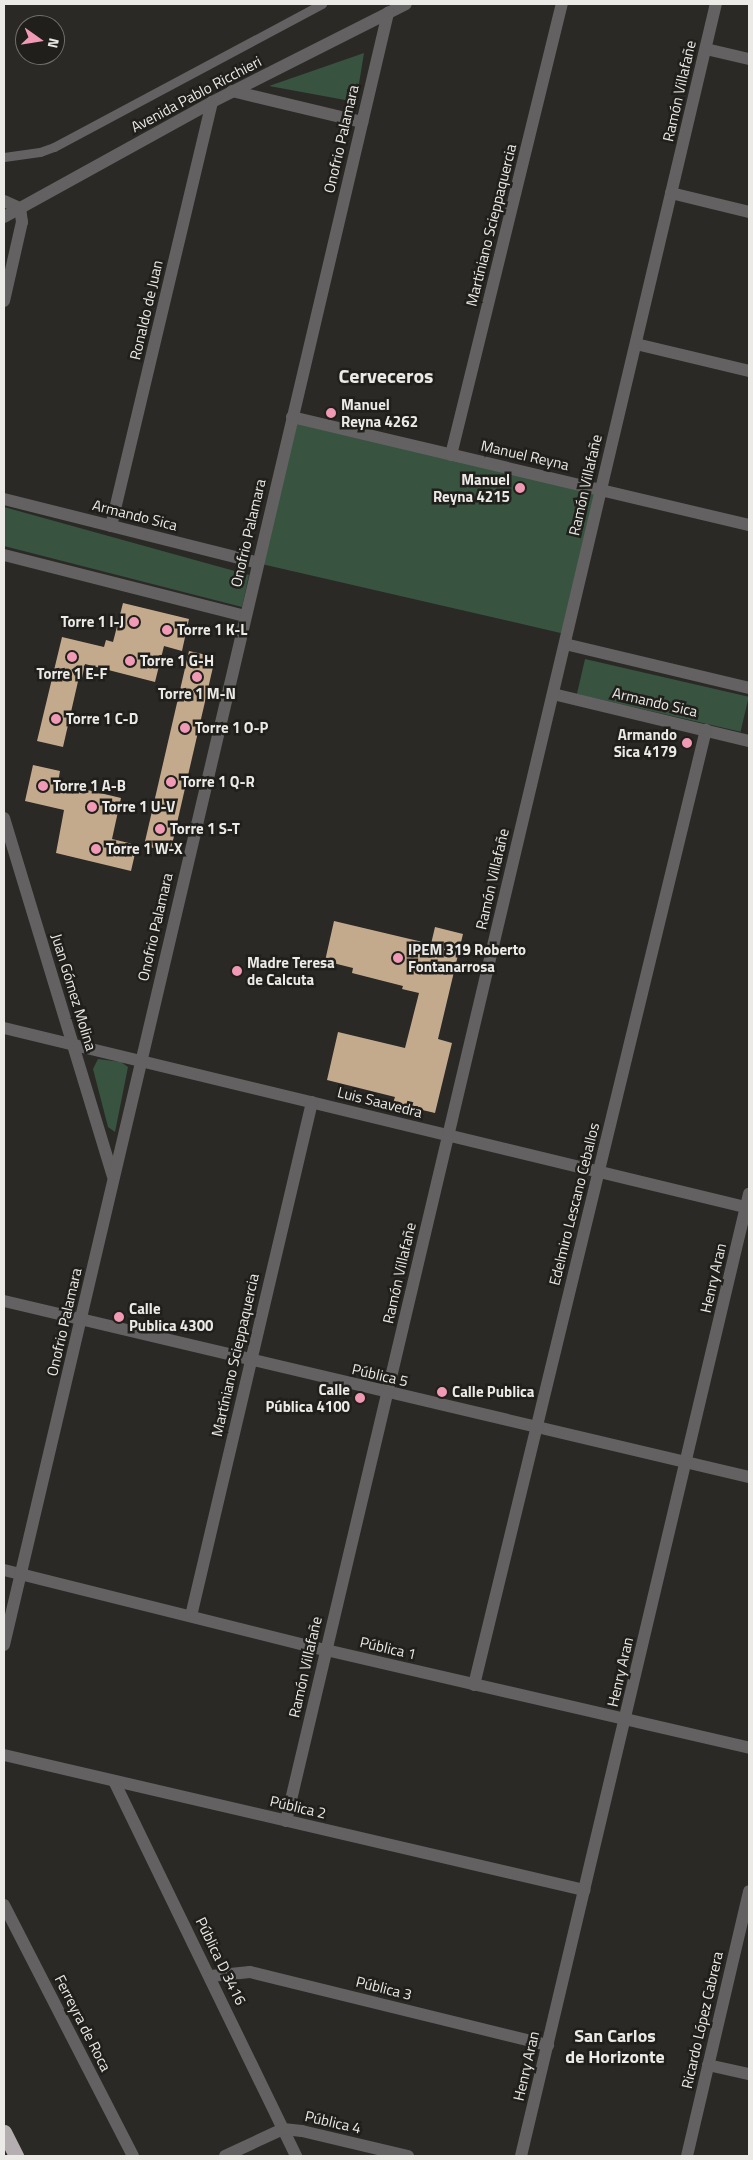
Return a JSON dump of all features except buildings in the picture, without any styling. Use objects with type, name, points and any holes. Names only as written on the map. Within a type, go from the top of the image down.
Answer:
[{"type":"highway","points":[[4,2132],[16,2156]]},
{"type":"street","name":"Avenida Pablo Ricchieri","points":[[4,217],[232,91],[406,4]]},
{"type":"street","name":"Martíniano Scieppaquercia","points":[[451,455],[562,4]]},
{"type":"street","name":"Ramón Villafañe","points":[[286,1821],[716,4]]},
{"type":"street","name":"Onofrio Palamara","points":[[4,1645],[388,13]]},
{"type":"street","points":[[706,49],[749,59]]},
{"type":"street","points":[[232,91],[362,122]]},
{"type":"street","name":"Ronaldo de Juan","points":[[112,526],[212,102]]},
{"type":"street","points":[[671,193],[749,212]]},
{"type":"street","points":[[4,201],[20,208],[22,222],[4,301]]},
{"type":"street","points":[[636,344],[749,371]]},
{"type":"street","name":"Manuel Reyna","points":[[292,417],[749,525]]},
{"type":"street","name":"Armando Sica","points":[[4,499],[258,563]]},
{"type":"street","points":[[4,555],[245,616]]},
{"type":"street","points":[[564,644],[749,688]]},
{"type":"street","name":"Armando Sica","points":[[553,694],[749,741]]},
{"type":"street","name":"Edelmiro Lescano Ceballos","points":[[474,1684],[706,730]]},
{"type":"street","name":"Juan Gómez Molina","points":[[4,818],[113,1176]]},
{"type":"street","name":"Luis Saavedra","points":[[4,1028],[748,1208]]},
{"type":"street","name":"Martíniano Scieppaquercia","points":[[191,1616],[312,1102]]},
{"type":"street","name":"Henry Aran","points":[[521,2156],[748,1208],[749,1194]]},
{"type":"street","name":"Pública 5","points":[[4,1300],[250,1361],[749,1477]]},
{"type":"street","name":"Pública 1","points":[[4,1570],[326,1650],[749,1748]]},
{"type":"street","name":"Pública 2","points":[[4,1755],[584,1890]]},
{"type":"street","name":"Pública D 3416","points":[[114,1780],[211,1976],[296,2156]]},
{"type":"street","name":"Ricardo López Cabrera","points":[[687,2156],[747,1908],[749,1891]]},
{"type":"street","name":"Ferreyra de Roca","points":[[4,1905],[133,2156]]},
{"type":"street","name":"Pública 3","points":[[211,1976],[250,1972],[548,2045]]},
{"type":"street","points":[[708,2065],[749,2074]]},
{"type":"street","name":"Pública 4","points":[[226,2156],[283,2129],[302,2131],[408,2156]]},
{"type":"lane","points":[[4,157],[40,152],[54,147],[322,4]]},
{"type":"green space","points":[[364,53],[356,102],[269,86]]},
{"type":"green space","points":[[292,417],[602,489],[568,635],[258,563]]},
{"type":"green space","points":[[4,507],[249,575],[242,607],[4,546]]},
{"type":"green space","points":[[585,659],[749,697],[741,732],[577,694]]},
{"type":"green space","points":[[98,1059],[121,1062],[128,1067],[115,1132],[108,1127],[93,1069]]},
{"type":"place","name":"Manuel Reyna 4262","points":[[331,413]]},
{"type":"place","name":"Manuel Reyna 4215","points":[[520,488]]},
{"type":"place","name":"Torre 1 I-J","points":[[134,622]]},
{"type":"place","name":"Torre 1 K-L","points":[[167,630]]},
{"type":"place","name":"Torre 1 E-F","points":[[72,657]]},
{"type":"place","name":"Torre 1 G-H","points":[[130,661]]},
{"type":"place","name":"Torre 1 M-N","points":[[197,677]]},
{"type":"place","name":"Torre 1 C-D","points":[[56,719]]},
{"type":"place","name":"Torre 1 O-P","points":[[185,728]]},
{"type":"place","name":"Armando Sica 4179","points":[[687,743]]},
{"type":"place","name":"Torre 1 Q-R","points":[[171,782]]},
{"type":"place","name":"Torre 1 A-B","points":[[43,786]]},
{"type":"place","name":"Torre 1 U-V","points":[[92,807]]},
{"type":"place","name":"Torre 1 S-T","points":[[160,829]]},
{"type":"place","name":"Torre 1 W-X","points":[[96,849]]},
{"type":"place","name":"IPEM 319 Roberto Fontanarrosa","points":[[398,958]]},
{"type":"place","name":"Madre Teresa de Calcuta","points":[[237,971]]},
{"type":"place","name":"Calle Publica 4300","points":[[119,1317]]},
{"type":"place","name":"Calle Publica","points":[[442,1392]]},
{"type":"place","name":"Calle Pública 4100","points":[[360,1398]]},
{"type":"district","name":"Cerveceros","points":[[386,375]]},
{"type":"district","name":"San Carlos de Horizonte","points":[[615,2047]]}]
